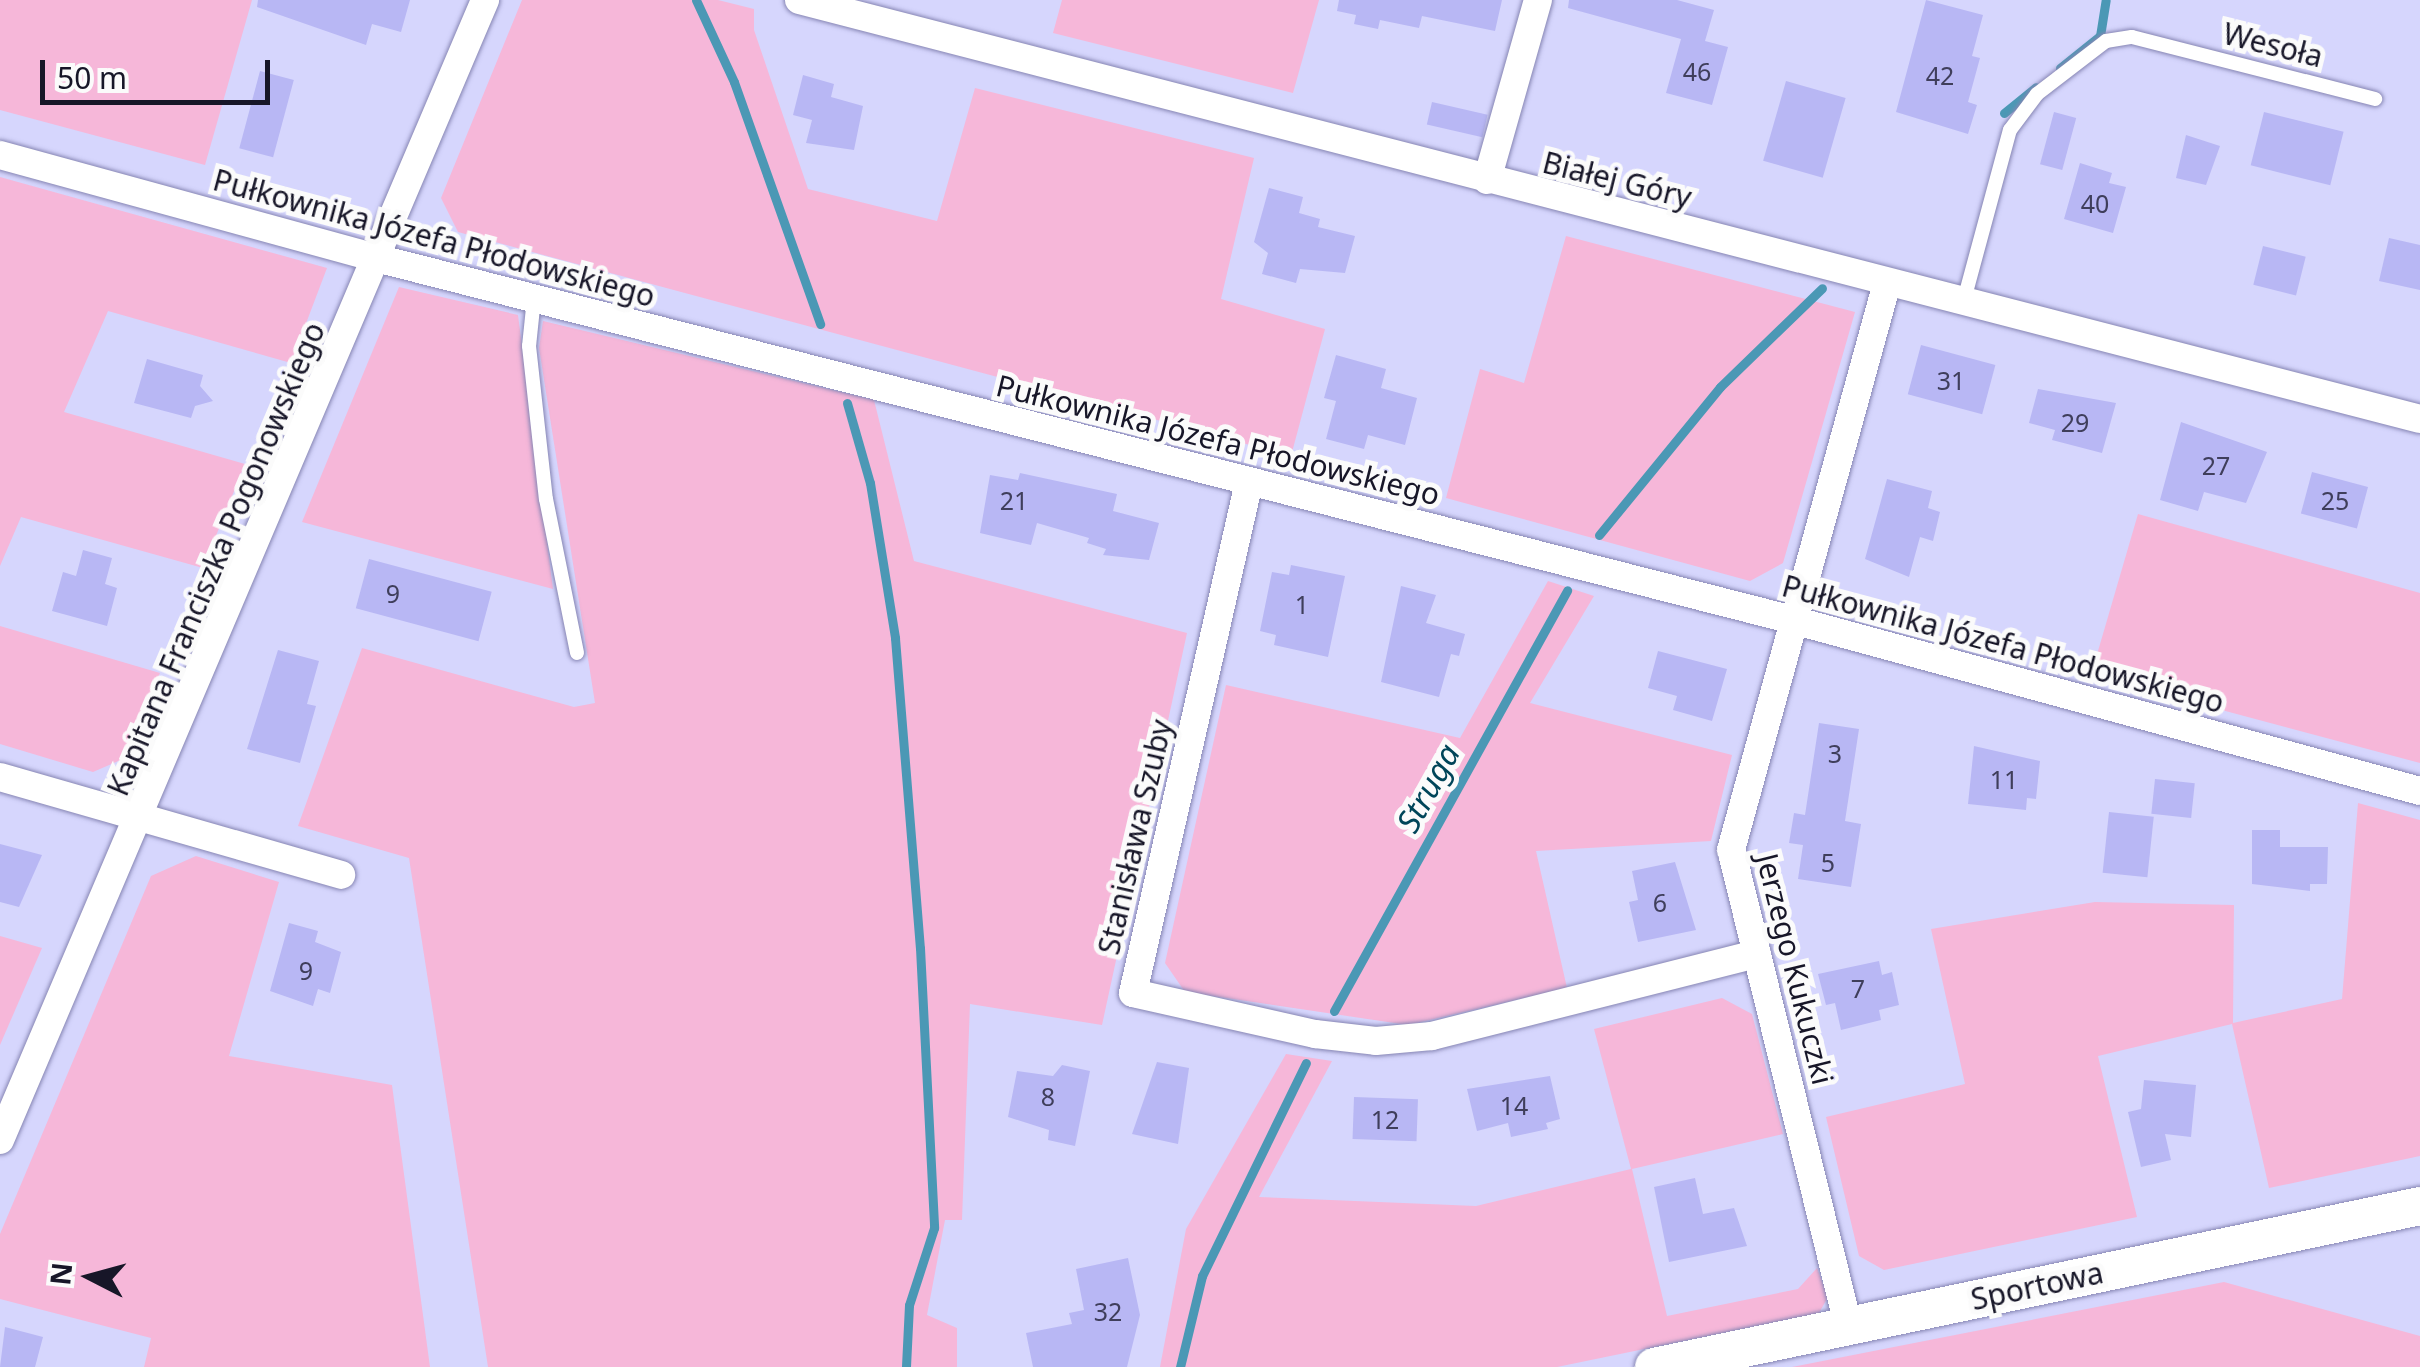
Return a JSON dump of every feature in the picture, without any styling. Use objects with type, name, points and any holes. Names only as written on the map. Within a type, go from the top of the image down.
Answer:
[{"type":"street","name":"Kapitana Franciszka Pogonowskiego","points":[[0,1140],[380,259],[485,0]]},
{"type":"street","name":"Białej Góry","points":[[799,0],[2420,419]]},
{"type":"street","points":[[1487,180],[1538,0]]},
{"type":"street","name":"Pułkownika Józefa Płodowskiego","points":[[0,155],[380,259],[1789,620],[2420,791]]},
{"type":"street","name":"Jerzego Kukuczki","points":[[1848,1325],[1731,850],[1789,620],[1887,283]]},
{"type":"street","name":"Stanisława Szuby","points":[[1248,482],[1133,993],[1314,1034],[1376,1041],[1432,1036],[1757,954]]},
{"type":"street","points":[[0,778],[342,875]]},
{"type":"street","name":"Sportowa","points":[[1654,1367],[2420,1206]]},
{"type":"lane","name":"Wesoła","points":[[1964,300],[2010,130],[2037,94],[2106,41],[2132,37],[2375,100]]},
{"type":"lane","points":[[534,298],[529,346],[546,498],[577,654]]},
{"type":"shaded area","points":[[0,0],[252,0],[205,165],[0,110]]},
{"type":"shaded area","points":[[522,0],[718,0],[754,9],[754,30],[808,189],[937,221],[975,88],[1254,158],[1221,299],[1325,329],[1291,456],[458,232],[441,198]]},
{"type":"shaded area","points":[[1062,0],[1319,0],[1293,93],[1053,33]]},
{"type":"shaded area","points":[[0,177],[327,268],[291,363],[108,311],[64,412],[245,464],[203,568],[21,517],[0,566]]},
{"type":"shaded area","points":[[1566,236],[1855,312],[1783,563],[1750,581],[1446,498],[1480,369],[1524,383]]},
{"type":"shaded area","points":[[399,287],[518,315],[553,589],[302,522]]},
{"type":"shaded area","points":[[543,321],[874,400],[914,561],[1187,633],[1102,1025],[970,1004],[962,1220],[945,1220],[927,1315],[957,1328],[957,1367],[488,1367],[409,858],[298,826],[362,648],[574,707],[595,703],[539,348]]},
{"type":"shaded area","points":[[2138,514],[2420,593],[2420,763],[2091,675]]},
{"type":"shaded area","points":[[1548,581],[1594,596],[1530,703],[1732,755],[1711,841],[1536,851],[1567,988],[1408,1025],[1185,992],[1165,963],[1226,685],[1460,738]]},
{"type":"shaded area","points":[[0,626],[160,673],[123,759],[93,772],[0,744]]},
{"type":"shaded area","points":[[2358,803],[2420,820],[2420,1156],[2269,1188],[2232,1024],[2098,1056],[2137,1217],[1884,1270],[1859,1256],[1826,1117],[1965,1084],[1931,929],[2095,902],[2234,905],[2233,1023],[2342,999]]},
{"type":"shaded area","points":[[196,856],[279,882],[229,1056],[392,1085],[430,1367],[144,1367],[151,1338],[0,1299],[0,1234],[151,876]]},
{"type":"shaded area","points":[[0,936],[42,948],[0,1045]]},
{"type":"shaded area","points":[[1722,998],[1752,1014],[1783,1134],[1632,1169],[1667,1316],[1798,1289],[1817,1268],[1828,1297],[1819,1313],[1557,1367],[1160,1367],[1186,1229],[1286,1054],[1332,1061],[1259,1197],[1476,1206],[1631,1169],[1594,1029]]},
{"type":"shaded area","points":[[2224,1282],[2420,1336],[2420,1367],[1792,1367]]},
{"type":"building","points":[[258,0],[410,0],[401,32],[372,24],[366,45],[257,7]]},
{"type":"building","points":[[1339,0],[1502,0],[1495,31],[1422,16],[1419,28],[1380,20],[1378,29],[1354,24],[1356,15],[1337,11]]},
{"type":"building","points":[[1569,0],[1677,0],[1714,10],[1705,41],[1728,47],[1712,105],[1666,93],[1681,39],[1568,8]]},
{"type":"building","points":[[1926,0],[1983,15],[1972,56],[1980,58],[1968,102],[1977,105],[1968,134],[1896,112]]},
{"type":"building","points":[[260,71],[294,80],[273,157],[239,148]]},
{"type":"building","points":[[803,75],[834,84],[831,97],[863,106],[854,150],[806,143],[812,120],[793,115]]},
{"type":"building","points":[[1786,81],[1846,98],[1823,178],[1763,161]]},
{"type":"building","points":[[1432,102],[1488,115],[1482,137],[1427,124]]},
{"type":"building","points":[[2054,112],[2076,118],[2062,170],[2040,164]]},
{"type":"building","points":[[2264,112],[2344,132],[2330,185],[2251,165]]},
{"type":"building","points":[[2186,135],[2220,146],[2206,185],[2176,178]]},
{"type":"building","points":[[2080,163],[2112,173],[2109,183],[2126,187],[2113,233],[2064,219]]},
{"type":"building","points":[[1269,188],[1303,197],[1299,213],[1320,219],[1318,227],[1355,236],[1345,273],[1300,269],[1296,283],[1262,274],[1268,253],[1254,242]]},
{"type":"building","points":[[2389,238],[2420,245],[2420,290],[2379,281]]},
{"type":"building","points":[[2263,246],[2306,257],[2296,295],[2253,285]]},
{"type":"building","points":[[1921,345],[1995,365],[1982,414],[1908,394]]},
{"type":"building","points":[[1336,355],[1386,369],[1381,388],[1417,398],[1405,445],[1368,435],[1364,449],[1326,439],[1336,401],[1324,398]]},
{"type":"building","points":[[147,359],[203,375],[200,386],[213,401],[195,406],[191,418],[134,403]]},
{"type":"building","points":[[2038,389],[2116,403],[2102,453],[2052,440],[2055,430],[2029,423]]},
{"type":"building","points":[[2181,422],[2267,452],[2246,503],[2204,492],[2198,511],[2160,500]]},
{"type":"building","points":[[2312,472],[2368,487],[2357,529],[2301,514]]},
{"type":"building","points":[[1020,473],[1117,494],[1113,511],[1159,523],[1149,560],[1103,555],[1106,549],[1087,543],[1089,538],[1037,523],[1031,545],[980,533],[990,475],[1018,480]]},
{"type":"building","points":[[1887,479],[1932,491],[1928,508],[1940,512],[1933,541],[1920,537],[1909,577],[1865,559]]},
{"type":"building","points":[[83,550],[112,558],[105,584],[117,588],[107,626],[52,611],[63,572],[76,576]]},
{"type":"building","points":[[369,559],[492,592],[478,641],[356,608]]},
{"type":"building","points":[[1291,565],[1345,576],[1328,657],[1274,645],[1276,635],[1260,631],[1272,572],[1289,575]]},
{"type":"building","points":[[1401,586],[1436,595],[1426,623],[1465,634],[1459,656],[1451,654],[1439,697],[1381,682]]},
{"type":"building","points":[[278,650],[319,661],[307,704],[316,706],[300,763],[247,749]]},
{"type":"building","points":[[1658,651],[1727,669],[1712,721],[1673,710],[1677,696],[1648,688]]},
{"type":"building","points":[[1819,723],[1859,729],[1845,821],[1861,824],[1851,887],[1798,879],[1803,845],[1789,843],[1794,813],[1805,815]]},
{"type":"building","points":[[1974,746],[2040,761],[2036,799],[2027,798],[2026,810],[1968,804]]},
{"type":"building","points":[[2155,779],[2195,783],[2191,818],[2151,814]]},
{"type":"building","points":[[2109,812],[2154,817],[2147,877],[2103,873]]},
{"type":"building","points":[[2252,830],[2280,830],[2280,847],[2328,847],[2327,884],[2310,884],[2310,891],[2252,884]]},
{"type":"building","points":[[0,844],[42,855],[19,907],[0,902]]},
{"type":"building","points":[[1675,862],[1696,930],[1638,942],[1629,902],[1638,900],[1632,871]]},
{"type":"building","points":[[289,923],[318,931],[315,942],[341,952],[330,993],[318,989],[313,1006],[270,991]]},
{"type":"building","points":[[1879,961],[1882,975],[1892,972],[1899,1005],[1879,1010],[1881,1020],[1841,1030],[1835,1003],[1826,1005],[1818,974]]},
{"type":"building","points":[[1157,1062],[1189,1068],[1178,1144],[1132,1134]]},
{"type":"building","points":[[1062,1065],[1090,1071],[1075,1146],[1048,1140],[1049,1130],[1008,1117],[1017,1071],[1053,1076]]},
{"type":"building","points":[[1550,1076],[1560,1119],[1546,1123],[1548,1129],[1511,1137],[1508,1123],[1477,1131],[1467,1089]]},
{"type":"building","points":[[2144,1080],[2196,1085],[2191,1137],[2165,1134],[2171,1160],[2141,1167],[2128,1112],[2141,1109]]},
{"type":"building","points":[[1354,1097],[1418,1099],[1416,1141],[1353,1139]]},
{"type":"building","points":[[1695,1178],[1703,1214],[1734,1208],[1747,1246],[1669,1262],[1654,1187]]},
{"type":"building","points":[[1128,1258],[1140,1315],[1127,1367],[1033,1367],[1026,1333],[1072,1324],[1069,1313],[1084,1310],[1076,1269]]},
{"type":"building","points":[[5,1327],[43,1337],[35,1367],[0,1367]]},
{"type":"waterway","points":[[696,0],[734,82],[820,324]]},
{"type":"waterway","name":"Struga","points":[[2060,68],[2100,36],[2106,0]]},
{"type":"waterway","name":"Struga","points":[[2004,113],[2036,87]]},
{"type":"waterway","name":"Struga","points":[[1599,535],[1720,387],[1822,288]]},
{"type":"waterway","points":[[847,403],[870,483],[895,638],[920,948],[934,1228],[909,1305],[906,1367]]},
{"type":"waterway","name":"Struga","points":[[1334,1011],[1567,590]]},
{"type":"waterway","name":"Struga","points":[[1180,1367],[1202,1276],[1306,1063]]}]
